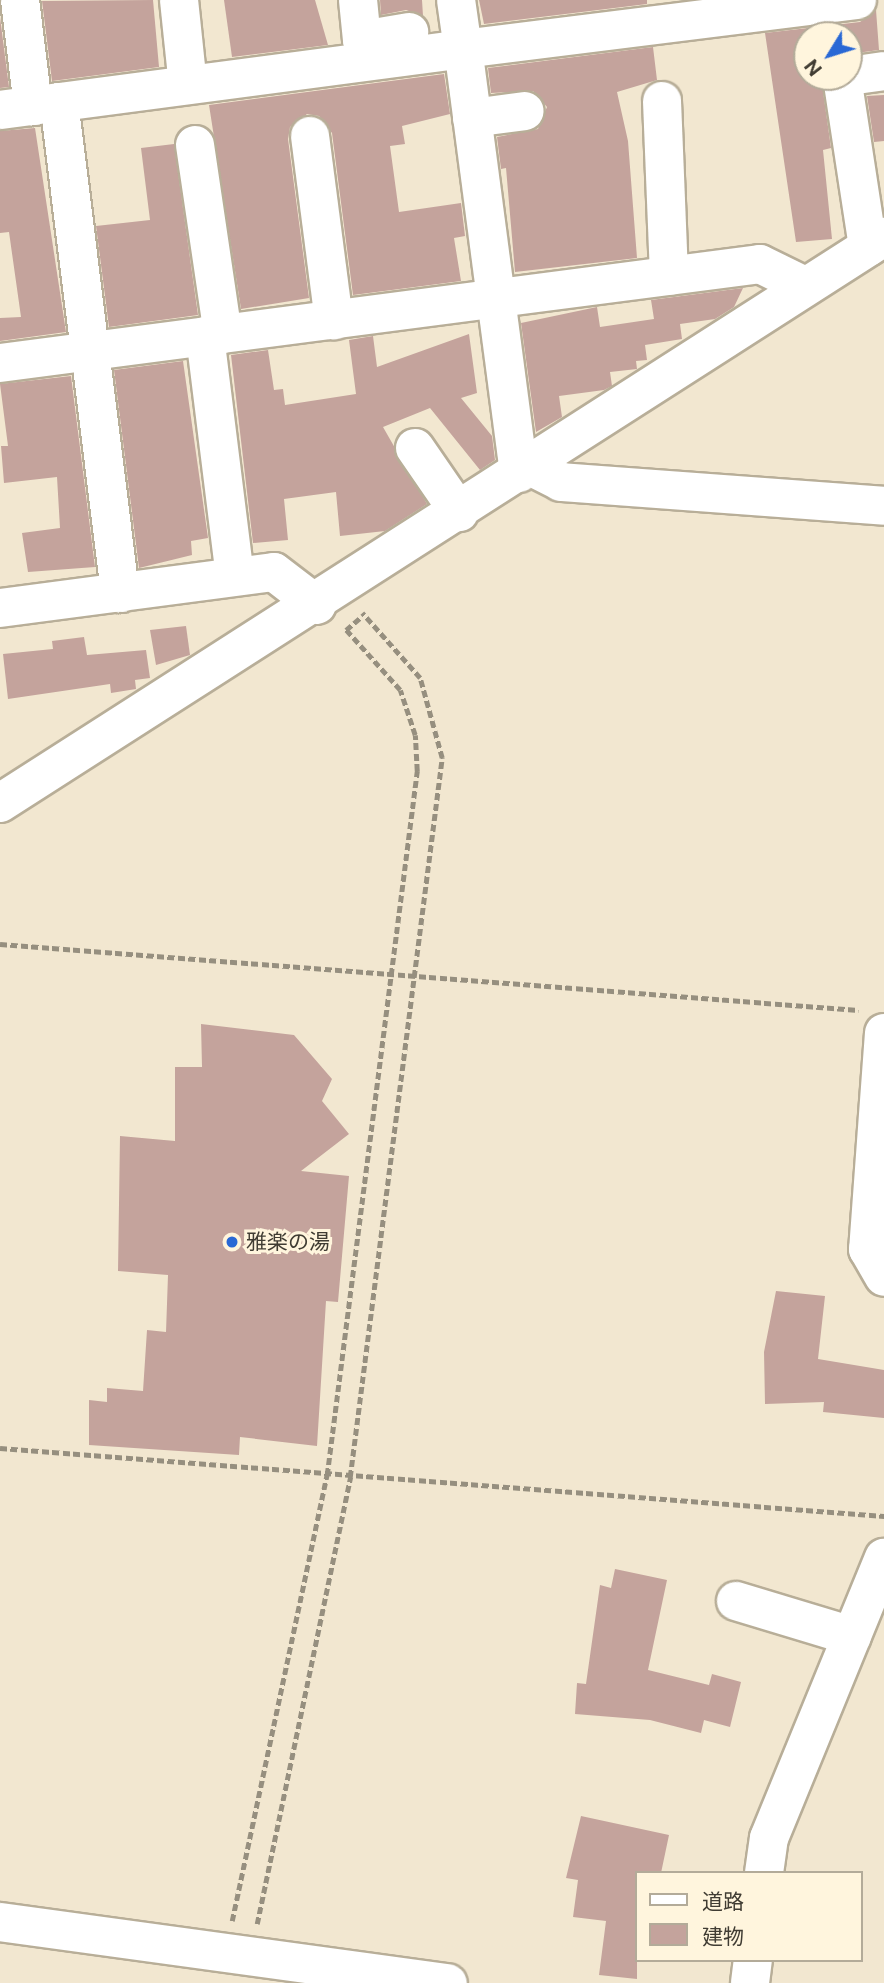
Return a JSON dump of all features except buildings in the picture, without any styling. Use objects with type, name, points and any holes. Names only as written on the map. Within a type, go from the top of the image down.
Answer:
[{"type":"street","points":[[20,0],[31,106],[90,351],[120,593]]},
{"type":"street","points":[[179,0],[188,85]]},
{"type":"street","points":[[358,0],[362,40],[460,24],[857,0]]},
{"type":"street","points":[[31,106],[188,85],[460,24]]},
{"type":"street","points":[[460,24],[494,299],[524,469]]},
{"type":"street","points":[[863,74],[884,71]]},
{"type":"street","points":[[0,803],[340,603],[458,512],[804,286],[876,242],[845,91]]},
{"type":"street","points":[[662,101],[669,275]]},
{"type":"street","points":[[472,118],[524,111]]},
{"type":"street","points":[[310,136],[334,320]]},
{"type":"street","points":[[195,145],[235,576]]},
{"type":"street","points":[[0,363],[760,264],[804,286]]},
{"type":"street","points":[[415,448],[458,512]]},
{"type":"street","points":[[524,469],[561,482],[884,506]]},
{"type":"street","points":[[0,608],[274,572],[340,603]]},
{"type":"street","points":[[877,1022],[868,1249],[884,1277]]},
{"type":"street","points":[[764,1871],[769,1838],[884,1558]]},
{"type":"street","points":[[736,1601],[852,1636]]},
{"type":"street","points":[[0,1922],[448,1983]]},
{"type":"street","points":[[750,1983],[753,1962]]},
{"type":"path","points":[[238,1953],[327,1475],[417,771],[415,735],[400,691],[346,630],[340,603]]},
{"type":"path","points":[[238,1953],[350,1477],[442,758],[439,731],[407,657],[340,603]]},
{"type":"path","points":[[0,944],[414,976],[877,1022]]},
{"type":"path","points":[[0,1448],[884,1516]]},
{"type":"place","name":"雅楽の湯","points":[[232,1242]]}]
